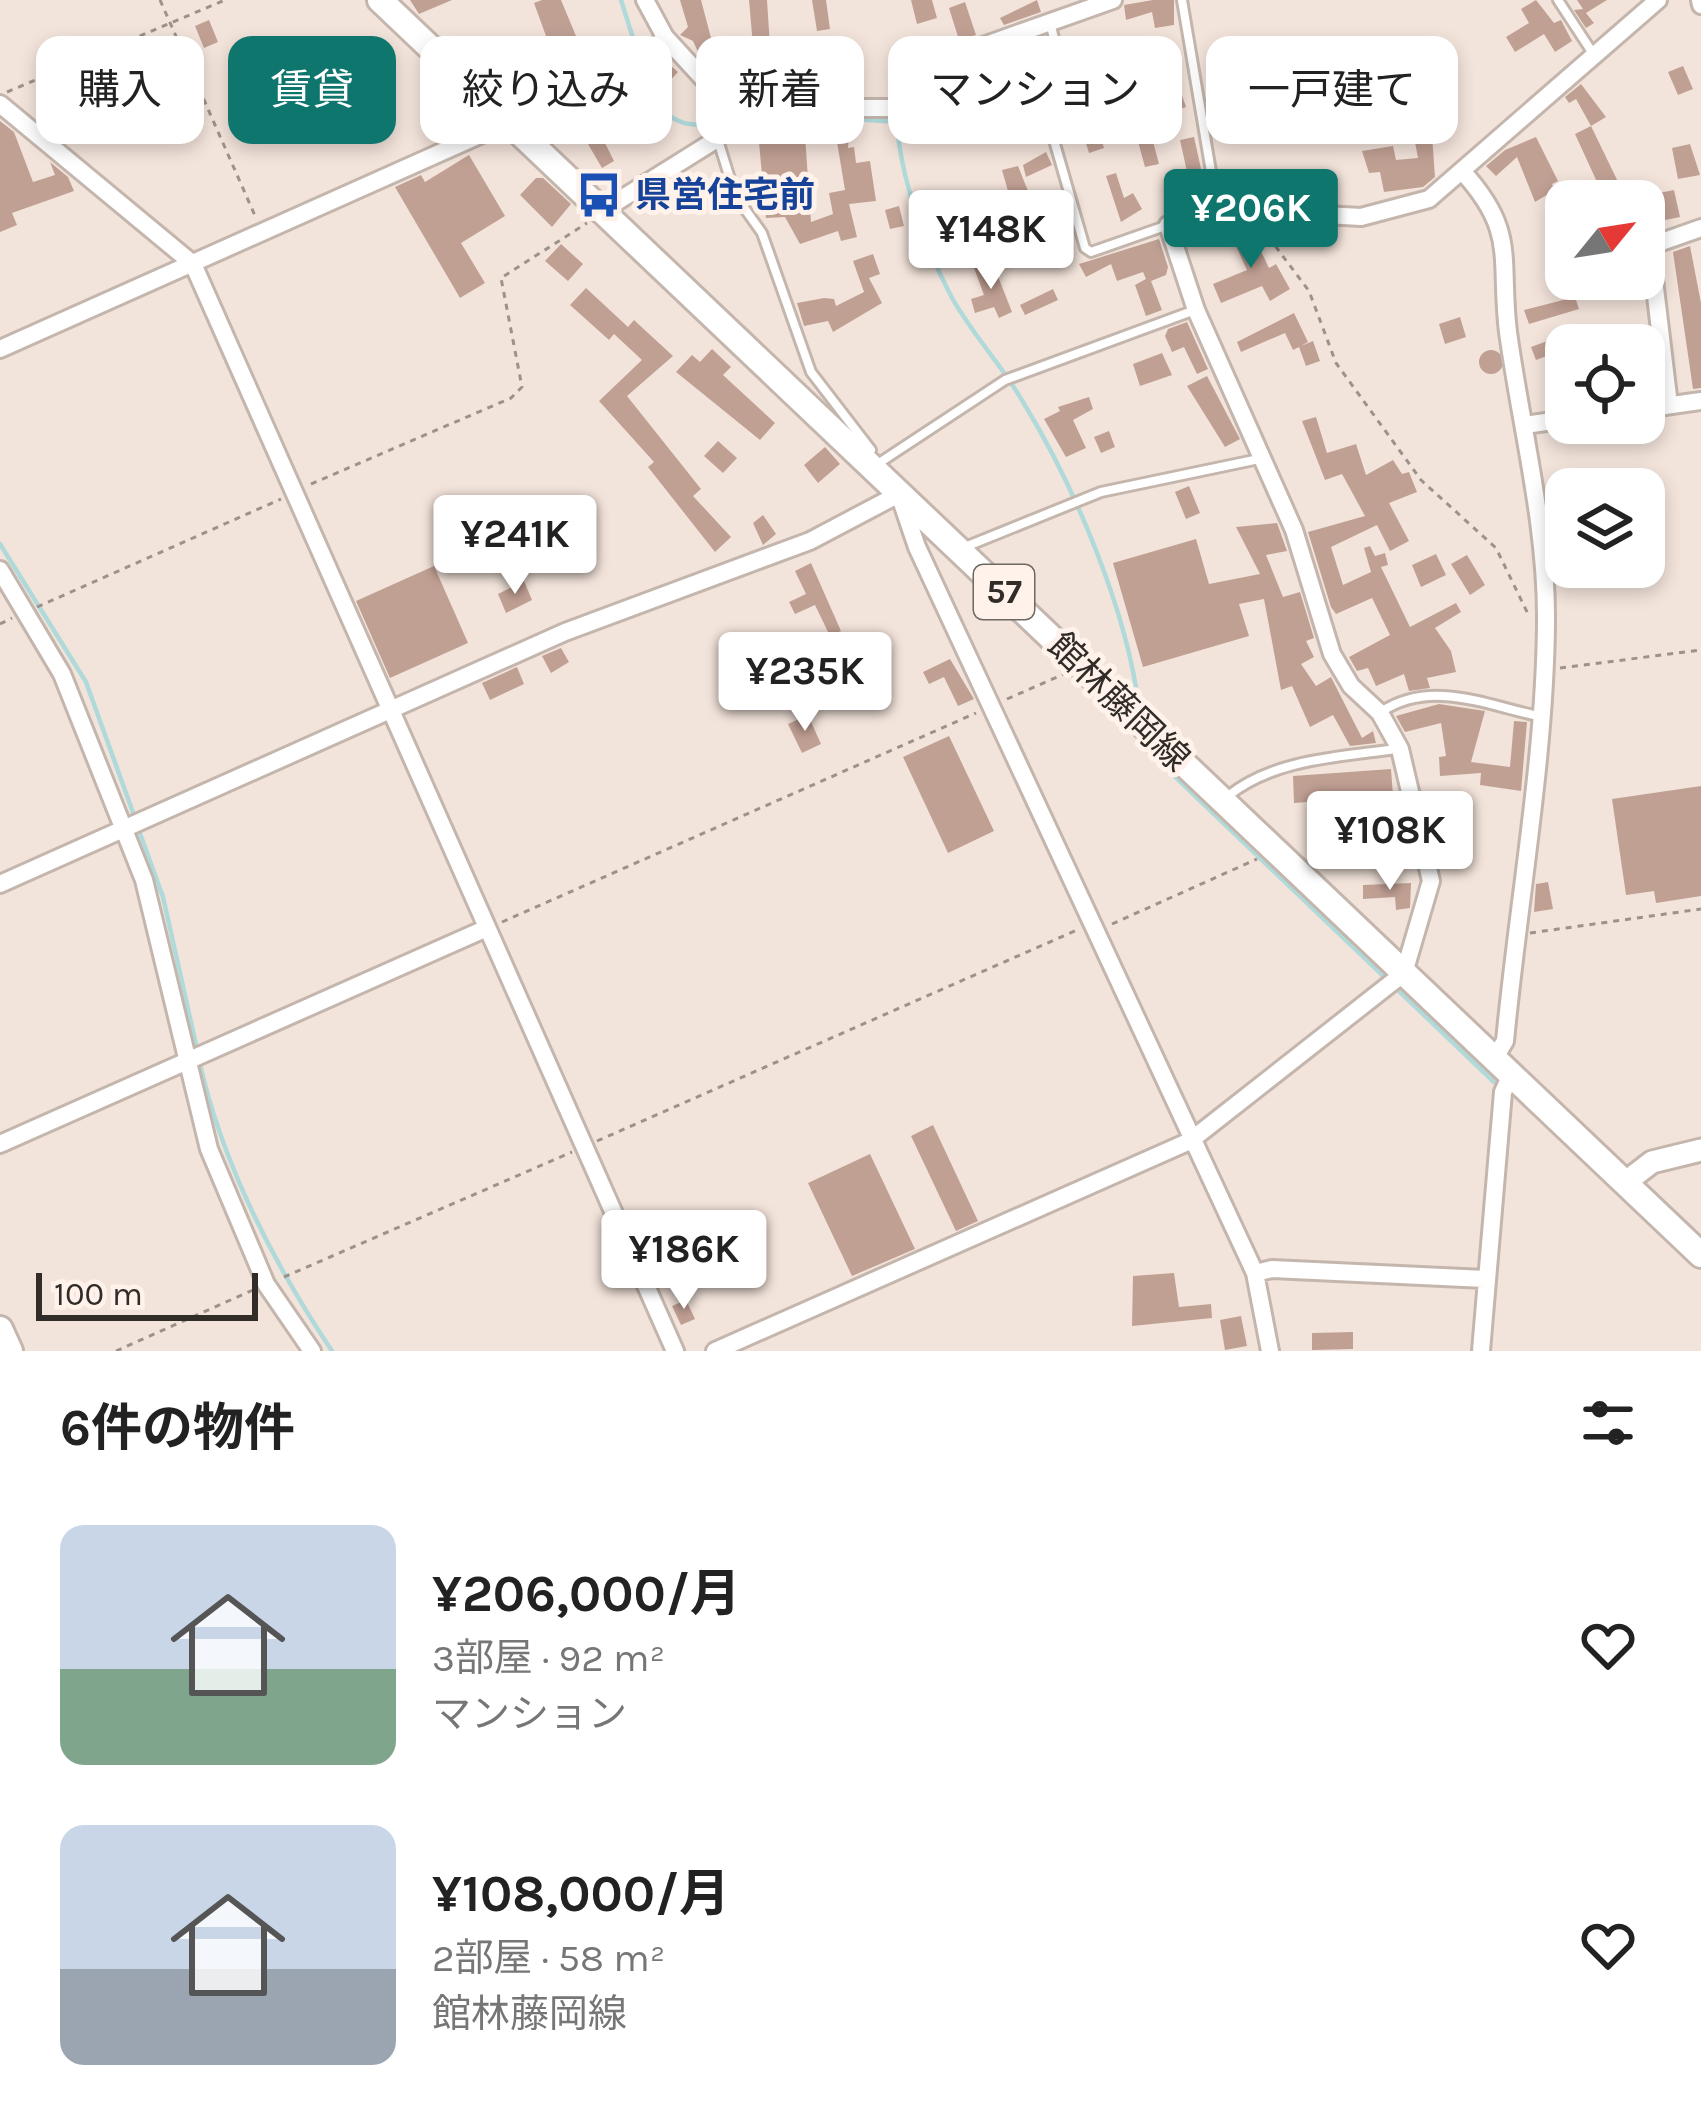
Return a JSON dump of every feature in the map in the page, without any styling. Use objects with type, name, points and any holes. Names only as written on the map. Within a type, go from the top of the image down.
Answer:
[{"type":"main road","name":"館林藤岡線","points":[[380,0],[420,38]]},
{"type":"main road","name":"館林藤岡線","points":[[532,144],[876,465],[899,494],[1701,1255]]},
{"type":"main road","points":[[0,1329],[10,1351]]},
{"type":"street","points":[[645,0],[664,36]]},
{"type":"street","points":[[864,107],[896,108],[980,47],[1051,26],[1112,0]]},
{"type":"street","points":[[716,1351],[1190,1141],[1404,974],[1431,881],[1400,749],[1380,713],[1352,686],[1332,654],[1294,530],[1196,310],[1168,225],[1217,208],[1361,217],[1429,200],[1658,0]]},
{"type":"street","points":[[672,45],[696,71]]},
{"type":"street","points":[[0,100],[194,264],[675,1351]]},
{"type":"street","points":[[0,349],[461,144]]},
{"type":"street","points":[[602,211],[709,144]]},
{"type":"street","points":[[1462,171],[1496,214],[1503,233],[1508,331],[1525,425],[1545,602],[1544,657],[1502,1067],[1481,1351]]},
{"type":"street","points":[[1669,405],[1650,246],[1701,228]]},
{"type":"street","points":[[1665,406],[1701,401]]},
{"type":"street","points":[[1525,425],[1545,422]]},
{"type":"street","points":[[0,884],[565,632],[810,542],[899,494],[916,547],[1190,1141],[1256,1273],[1270,1351]]},
{"type":"street","points":[[0,570],[62,674],[144,880],[208,1149],[266,1284],[312,1351]]},
{"type":"street","points":[[0,1144],[487,928]]},
{"type":"street","points":[[1626,1182],[1652,1162],[1701,1150]]},
{"type":"street","points":[[1256,1273],[1272,1268],[1485,1279]]},
{"type":"lane","points":[[1182,0],[1216,177],[1217,208]]},
{"type":"lane","points":[[1558,0],[1595,56]]},
{"type":"lane","points":[[1051,26],[1069,101],[1049,123],[1085,248],[1091,253],[1168,225]]},
{"type":"lane","points":[[719,144],[735,195],[762,233],[811,372],[876,465],[1005,380],[1196,310]]},
{"type":"lane","points":[[959,550],[987,533],[1101,492],[1261,459]]},
{"type":"lane","points":[[1380,713],[1412,701],[1460,695],[1538,716]]},
{"type":"lane","points":[[1222,801],[1268,772],[1400,749]]},
{"type":"path","points":[[160,0],[263,235]]},
{"type":"path","points":[[0,100],[225,0]]},
{"type":"path","points":[[26,613],[511,398],[521,387],[501,278],[602,211]]},
{"type":"path","points":[[1249,211],[1309,291],[1336,363],[1421,480],[1496,548],[1544,657],[1701,650]]},
{"type":"path","points":[[487,928],[1082,667]]},
{"type":"path","points":[[116,1351],[1275,851]]},
{"type":"path","points":[[1517,933],[1701,909]]},
{"type":"building","points":[[410,0],[452,0],[419,14]]},
{"type":"building","points":[[561,0],[576,36],[546,36],[534,3]]},
{"type":"building","points":[[680,0],[701,0],[711,36],[696,36],[696,47],[680,35],[688,27]]},
{"type":"building","points":[[749,0],[767,0],[769,36],[752,36]]},
{"type":"building","points":[[812,0],[826,0],[830,29],[817,31]]},
{"type":"building","points":[[911,0],[932,0],[937,18],[917,24]]},
{"type":"building","points":[[1037,0],[1041,12],[1004,25],[1000,18]]},
{"type":"building","points":[[1174,0],[1174,25],[1155,28],[1152,12],[1126,20],[1124,5]]},
{"type":"building","points":[[1536,0],[1554,23],[1561,20],[1572,41],[1555,52],[1544,34],[1515,52],[1506,37],[1529,23],[1521,9]]},
{"type":"building","points":[[1577,0],[1607,0],[1586,13],[1594,23],[1586,28],[1574,10],[1583,9]]},
{"type":"building","points":[[965,2],[976,35],[958,36],[949,8]]},
{"type":"building","points":[[209,20],[218,42],[204,48],[204,36],[199,36],[195,26]]},
{"type":"building","points":[[1683,66],[1693,89],[1678,95],[1668,72]]},
{"type":"building","points":[[1581,84],[1606,117],[1591,126],[1576,99],[1569,103],[1565,97]]},
{"type":"building","points":[[0,121],[14,132],[33,182],[55,175],[50,162],[68,177],[74,191],[12,213],[17,225],[0,232]]},
{"type":"building","points":[[1591,126],[1617,180],[1596,180],[1575,134]]},
{"type":"building","points":[[1194,137],[1203,178],[1189,181],[1182,140]]},
{"type":"building","points":[[1536,137],[1558,180],[1545,180],[1545,196],[1535,202],[1517,157],[1496,176],[1486,166],[1505,150]]},
{"type":"building","points":[[588,144],[606,144],[614,161],[602,168]]},
{"type":"building","points":[[759,144],[806,144],[811,222],[833,214],[829,193],[845,190],[837,144],[854,147],[856,163],[870,161],[876,201],[849,204],[857,237],[841,241],[838,231],[800,244],[785,217],[766,218]]},
{"type":"building","points":[[1086,144],[1103,144],[1104,148],[1089,153]]},
{"type":"building","points":[[1139,144],[1154,144],[1159,164],[1145,167]]},
{"type":"building","points":[[1415,144],[1433,144],[1435,177],[1423,187],[1384,192],[1380,172],[1369,173],[1362,151],[1393,146],[1396,160],[1418,158]]},
{"type":"building","points":[[1690,144],[1700,175],[1678,179],[1672,148]]},
{"type":"building","points":[[1046,152],[1052,165],[1026,177],[1023,165]]},
{"type":"building","points":[[469,155],[505,216],[461,243],[485,283],[460,298],[395,187],[421,175],[425,182]]},
{"type":"building","points":[[1018,166],[1034,206],[1014,212],[1002,170]]},
{"type":"building","points":[[1116,173],[1124,198],[1133,193],[1142,209],[1121,222],[1106,176]]},
{"type":"building","points":[[536,178],[543,178],[571,204],[552,227],[520,195]]},
{"type":"building","points":[[1201,187],[1205,200],[1172,210],[1168,198]]},
{"type":"building","points":[[1674,190],[1680,217],[1665,220],[1665,192]]},
{"type":"building","points":[[899,206],[904,226],[890,229],[885,210]]},
{"type":"building","points":[[1011,215],[1018,237],[1061,224],[1070,252],[1035,268],[1029,247],[996,256],[993,244],[1000,242],[993,221]]},
{"type":"building","points":[[1248,224],[1269,268],[1276,264],[1290,289],[1270,301],[1262,286],[1221,303],[1213,284],[1247,270],[1229,231]]},
{"type":"building","points":[[1159,239],[1168,267],[1166,275],[1151,281],[1162,310],[1146,316],[1135,285],[1146,279],[1143,272],[1117,281],[1111,264],[1086,277],[1079,264]]},
{"type":"building","points":[[561,244],[583,264],[568,281],[545,261]]},
{"type":"building","points":[[1690,246],[1701,303],[1701,388],[1693,389],[1673,252]]},
{"type":"building","points":[[873,254],[880,274],[869,278],[882,303],[833,332],[828,321],[804,326],[797,303],[824,298],[834,299],[836,306],[864,292],[853,261]]},
{"type":"building","points":[[992,261],[1012,312],[999,318],[994,307],[975,313],[971,299],[984,295],[974,268]]},
{"type":"building","points":[[586,288],[628,327],[634,320],[673,356],[627,396],[701,489],[693,496],[731,537],[715,552],[648,467],[654,462],[599,401],[642,360],[614,334],[609,340],[570,305]]},
{"type":"building","points":[[1053,289],[1058,300],[1025,315],[1020,305]]},
{"type":"building","points":[[1563,300],[1576,300],[1579,309],[1529,324],[1524,310]]},
{"type":"building","points":[[1294,313],[1308,342],[1301,346],[1313,341],[1320,361],[1306,366],[1299,347],[1293,350],[1285,333],[1241,352],[1237,342]]},
{"type":"building","points":[[1460,317],[1466,337],[1445,344],[1439,324]]},
{"type":"building","points":[[1187,322],[1208,369],[1197,374],[1184,347],[1172,352],[1165,336],[1168,329]]},
{"type":"building","points":[[1545,342],[1545,357],[1536,360],[1531,347]]},
{"type":"building","points":[[712,349],[731,367],[723,375],[775,423],[760,440],[676,372],[692,355],[700,362]]},
{"type":"building","points":[[1491,350],[1500,353],[1500,371],[1491,374],[1482,371],[1479,362],[1482,353]]},
{"type":"building","points":[[1162,353],[1172,375],[1140,386],[1133,364]]},
{"type":"building","points":[[1207,376],[1240,439],[1225,447],[1187,386]]},
{"type":"building","points":[[1089,397],[1093,409],[1073,420],[1086,448],[1066,457],[1044,419],[1060,411],[1058,407]]},
{"type":"building","points":[[1316,417],[1327,453],[1356,444],[1366,475],[1393,460],[1402,474],[1409,472],[1417,492],[1389,503],[1409,541],[1390,551],[1377,525],[1331,547],[1343,585],[1371,572],[1364,548],[1370,546],[1375,556],[1385,553],[1388,565],[1381,567],[1410,627],[1456,603],[1461,612],[1435,628],[1451,651],[1456,672],[1427,678],[1430,688],[1409,691],[1404,674],[1376,686],[1368,668],[1357,671],[1349,657],[1390,635],[1372,598],[1336,614],[1331,607],[1308,532],[1365,516],[1342,474],[1325,480],[1302,421]]},
{"type":"building","points":[[1109,431],[1115,447],[1101,453],[1094,437]]},
{"type":"building","points":[[718,441],[737,458],[723,473],[704,456]]},
{"type":"building","points":[[825,447],[840,464],[818,483],[804,465]]},
{"type":"building","points":[[1189,486],[1200,513],[1186,519],[1175,492]]},
{"type":"building","points":[[763,515],[776,534],[763,545],[753,523]]},
{"type":"building","points":[[1277,523],[1287,551],[1266,555],[1283,597],[1300,592],[1314,638],[1306,641],[1314,657],[1301,664],[1316,686],[1331,677],[1362,738],[1373,731],[1376,743],[1350,746],[1333,715],[1310,727],[1292,686],[1281,690],[1264,599],[1239,604],[1249,636],[1143,667],[1113,563],[1196,539],[1209,584],[1260,574],[1236,527]]},
{"type":"building","points":[[1436,554],[1446,575],[1421,587],[1412,565]]},
{"type":"building","points":[[1467,555],[1485,585],[1470,595],[1451,564]]},
{"type":"building","points":[[811,563],[841,631],[830,636],[815,605],[795,614],[789,602],[806,594],[795,571]]},
{"type":"building","points":[[434,566],[468,643],[390,678],[356,601]]},
{"type":"building","points":[[524,581],[532,600],[506,613],[498,594]]},
{"type":"building","points":[[561,648],[569,662],[551,673],[542,656]]},
{"type":"building","points":[[950,659],[974,699],[958,706],[944,677],[929,684],[923,672]]},
{"type":"building","points":[[517,667],[524,684],[490,700],[482,683]]},
{"type":"building","points":[[1439,704],[1485,711],[1471,762],[1510,767],[1514,721],[1527,722],[1521,791],[1480,785],[1481,773],[1440,776],[1439,757],[1446,756],[1441,723],[1405,732],[1396,716]]},
{"type":"building","points":[[808,715],[821,744],[802,753],[788,724]]},
{"type":"building","points":[[949,736],[994,831],[948,853],[903,757]]},
{"type":"building","points":[[1391,769],[1393,796],[1294,803],[1293,776]]},
{"type":"building","points":[[1701,786],[1701,896],[1656,903],[1654,891],[1626,895],[1612,799]]},
{"type":"building","points":[[1548,882],[1553,909],[1534,912],[1536,884]]},
{"type":"building","points":[[1411,883],[1410,908],[1396,910],[1395,897],[1363,899],[1363,885]]},
{"type":"building","points":[[933,1125],[978,1221],[956,1231],[911,1136]]},
{"type":"building","points":[[870,1154],[915,1249],[852,1276],[808,1183]]},
{"type":"building","points":[[663,1244],[674,1266],[658,1274],[648,1251]]},
{"type":"building","points":[[1174,1273],[1179,1307],[1211,1304],[1212,1318],[1132,1326],[1133,1276]]},
{"type":"building","points":[[686,1300],[695,1319],[681,1325],[672,1306]]},
{"type":"building","points":[[1241,1316],[1247,1346],[1225,1350],[1220,1320]]},
{"type":"building","points":[[1353,1332],[1353,1349],[1312,1350],[1312,1333]]},
{"type":"waterway","points":[[621,0],[632,36]]},
{"type":"waterway","points":[[672,118],[696,125]]},
{"type":"waterway","points":[[864,120],[897,122],[909,188],[941,276],[959,310],[1015,388],[1079,510],[1111,591],[1139,709]]},
{"type":"waterway","points":[[0,544],[86,682],[135,818]]},
{"type":"waterway","points":[[1143,738],[1144,747],[1494,1082]]},
{"type":"waterway","points":[[138,828],[163,897],[197,1049]]},
{"type":"waterway","points":[[199,1060],[221,1137],[252,1212],[332,1351]]},
{"type":"place","name":"県営住宅前","points":[[599,195]]}]
